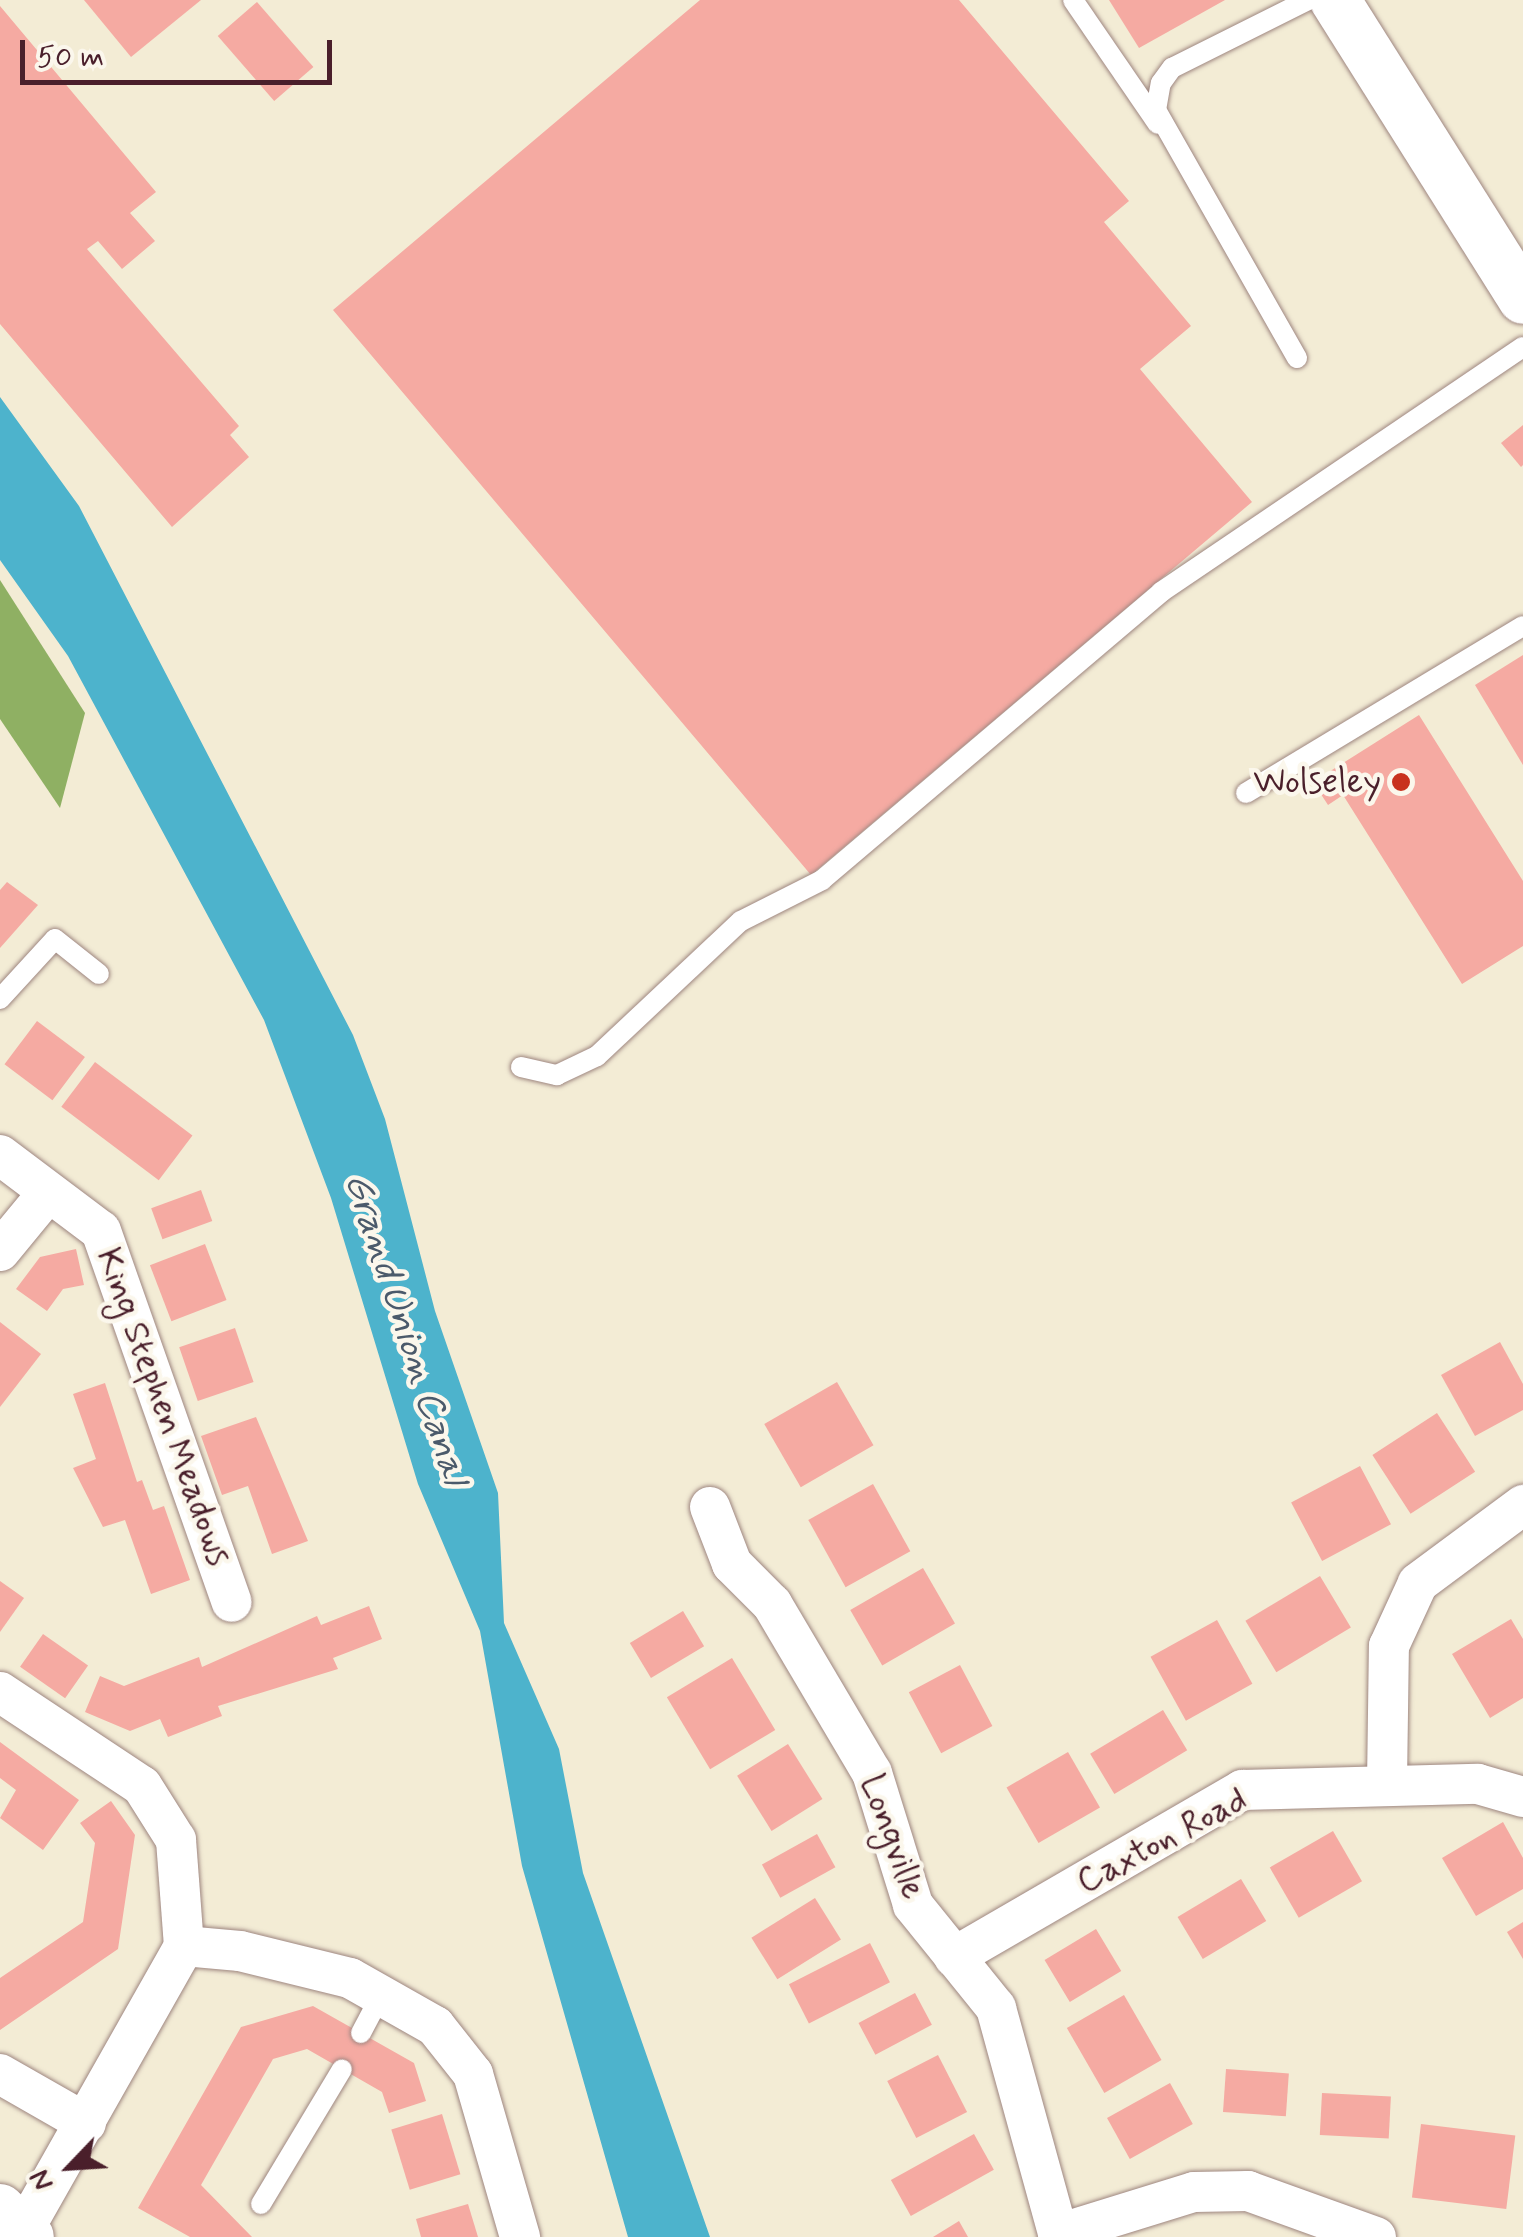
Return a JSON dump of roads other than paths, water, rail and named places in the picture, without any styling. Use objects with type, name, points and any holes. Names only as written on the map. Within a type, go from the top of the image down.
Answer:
[{"type":"street","points":[[1335,0],[1523,299]]},
{"type":"street","name":"King Stephen Meadows","points":[[0,1155],[47,1194],[101,1230],[118,1266],[232,1602]]},
{"type":"street","points":[[0,1252],[47,1194]]},
{"type":"street","points":[[1387,1784],[1389,1646],[1418,1582],[1523,1505]]},
{"type":"street","name":"Longville","points":[[710,1508],[732,1564],[772,1604],[872,1773],[913,1904],[996,2008],[1058,2236]]},
{"type":"street","points":[[0,1692],[142,1786],[176,1840],[184,1946],[86,2123],[17,2226]]},
{"type":"street","name":"Caxton Road","points":[[954,1956],[1242,1790],[1478,1784],[1523,1797]]},
{"type":"street","points":[[184,1946],[240,1952],[350,1978],[435,2026],[473,2074],[520,2237]]},
{"type":"street","points":[[0,2074],[86,2123]]},
{"type":"street","points":[[1058,2236],[1194,2192],[1248,2191],[1376,2237]]},
{"type":"lane","points":[[1074,0],[1159,126],[1297,358]]},
{"type":"lane","points":[[1159,126],[1157,96],[1172,68],[1308,0]]},
{"type":"lane","points":[[521,1066],[556,1075],[597,1056],[742,920],[822,880],[1161,592],[1523,346]]},
{"type":"lane","points":[[1246,794],[1523,626]]},
{"type":"lane","points":[[0,999],[55,939],[99,974]]},
{"type":"lane","points":[[362,2033],[380,1994]]},
{"type":"lane","points":[[261,2204],[342,2069]]},
{"type":"water","name":"Grand Union Canal","points":[[0,397],[79,506],[353,1035],[385,1119],[435,1311],[498,1493],[504,1623],[559,1749],[583,1873],[710,2237],[628,2237],[522,1866],[480,1631],[418,1484],[331,1198],[264,1020],[68,656],[0,560]]},
{"type":"place","name":"Wolseley","points":[[1401,782]]}]
